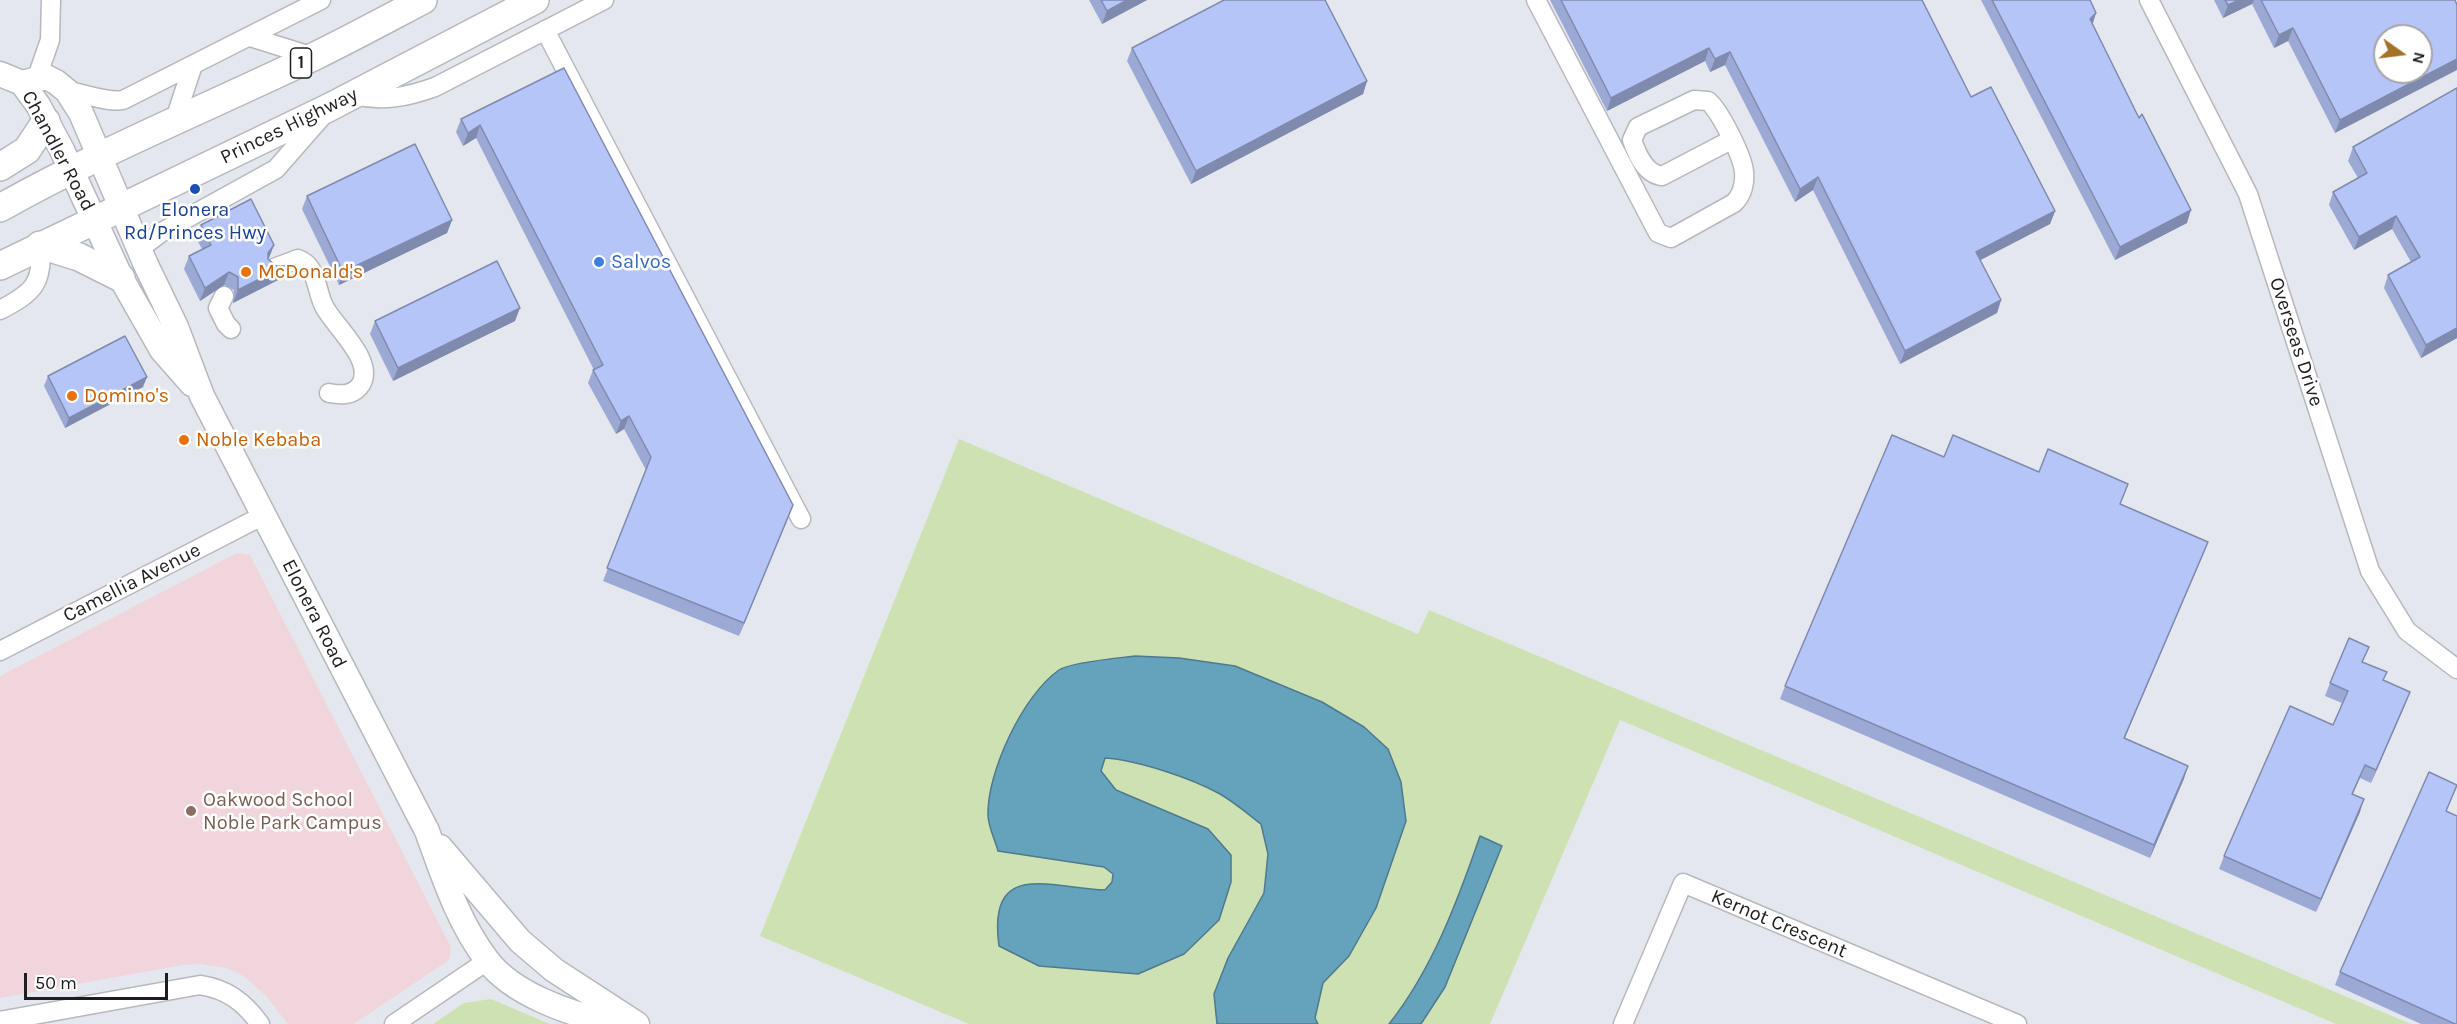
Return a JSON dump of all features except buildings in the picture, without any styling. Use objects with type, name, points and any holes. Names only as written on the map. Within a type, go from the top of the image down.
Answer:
[{"type":"highway","name":"1","points":[[0,208],[175,119],[314,57],[423,0]]},
{"type":"highway","name":"Princes Highway","points":[[0,266],[330,107],[535,0]]},
{"type":"highway","points":[[0,167],[27,150],[46,121]]},
{"type":"highway","points":[[40,245],[79,257],[121,278]]},
{"type":"main road","name":"Chandler Road","points":[[94,220],[72,170],[46,121],[19,79],[46,77],[67,91],[81,113],[123,205]]},
{"type":"main road","name":"Elonera Road","points":[[123,205],[139,249],[176,327],[202,396],[427,831],[452,899],[488,961],[503,975],[537,996],[611,1024]]},
{"type":"main road","name":"Elonera Road","points":[[94,220],[121,278],[162,350],[202,396]]},
{"type":"main road","name":"Elonera Road","points":[[427,831],[520,941],[541,959],[637,1024]]},
{"type":"main road","points":[[470,883],[492,938],[488,961],[506,956],[541,959]]},
{"type":"street","points":[[19,79],[50,40],[51,0]]},
{"type":"street","points":[[67,91],[90,94],[111,101],[123,100],[321,0]]},
{"type":"street","points":[[354,95],[371,99],[389,99],[406,97],[435,87],[604,0]]},
{"type":"street","points":[[1536,0],[1658,233],[1665,238],[1676,236],[1734,203],[1740,196],[1745,173],[1731,140],[1714,106],[1702,99],[1694,100],[1638,127],[1632,140],[1650,172],[1662,176],[1731,140]]},
{"type":"street","name":"Overseas Drive","points":[[2149,0],[2248,194],[2370,571],[2407,631],[2457,669]]},
{"type":"street","points":[[545,30],[801,519]]},
{"type":"street","points":[[250,37],[314,57]]},
{"type":"street","points":[[175,119],[193,65]]},
{"type":"street","points":[[139,249],[162,232],[276,169],[330,107]]},
{"type":"street","points":[[0,310],[22,299],[38,278],[43,268],[40,245]]},
{"type":"street","points":[[274,268],[298,259],[306,262],[313,269],[319,295],[326,309],[361,358],[365,370],[363,381],[357,389],[349,393],[329,393]]},
{"type":"street","points":[[224,296],[220,302],[220,314],[231,329]]},
{"type":"street","name":"Camellia Avenue","points":[[0,651],[264,515]]},
{"type":"street","name":"Kernot Crescent","points":[[1623,1024],[1683,883],[2017,1024]]},
{"type":"street","points":[[394,1024],[488,961]]},
{"type":"street","points":[[0,1021],[200,985],[219,989],[238,999],[260,1024]]},
{"type":"shaded area","name":"Oakwood School Noble Park Campus","points":[[237,553],[250,555],[451,947],[449,960],[354,1024],[288,1024],[266,996],[245,977],[227,968],[200,964],[183,965],[0,998],[0,676]]},
{"type":"green space","points":[[959,439],[1418,634],[1429,610],[2411,1024],[2336,1024],[1620,720],[1490,1024],[969,1024],[760,936]]},
{"type":"green space","points":[[491,999],[550,1024],[433,1024],[464,1003]]},
{"type":"water","points":[[1135,656],[1179,658],[1235,666],[1322,702],[1364,727],[1388,749],[1401,782],[1406,821],[1376,908],[1349,956],[1323,983],[1315,1018],[1318,1024],[1217,1024],[1214,994],[1228,958],[1264,893],[1268,854],[1261,824],[1208,788],[1164,771],[1132,762],[1105,758],[1101,771],[1116,790],[1208,829],[1231,855],[1231,882],[1219,920],[1184,954],[1138,974],[1039,966],[999,946],[998,919],[1003,900],[1012,890],[1026,885],[1044,884],[1105,890],[1112,882],[1113,874],[1104,867],[998,851],[988,819],[989,797],[1010,736],[1033,697],[1059,670],[1084,663]]},
{"type":"water","points":[[1480,836],[1502,846],[1445,987],[1421,1024],[1389,1024],[1431,958],[1463,885]]},
{"type":"place","name":"Elonera Rd/Princes Hwy","points":[[195,189]]},
{"type":"place","name":"Salvos","points":[[599,262]]},
{"type":"place","name":"McDonald's","points":[[246,272]]},
{"type":"place","name":"Domino's","points":[[72,396]]},
{"type":"place","name":"Noble Kebaba","points":[[184,440]]},
{"type":"place","name":"Oakwood School Noble Park Campus","points":[[191,811]]}]
